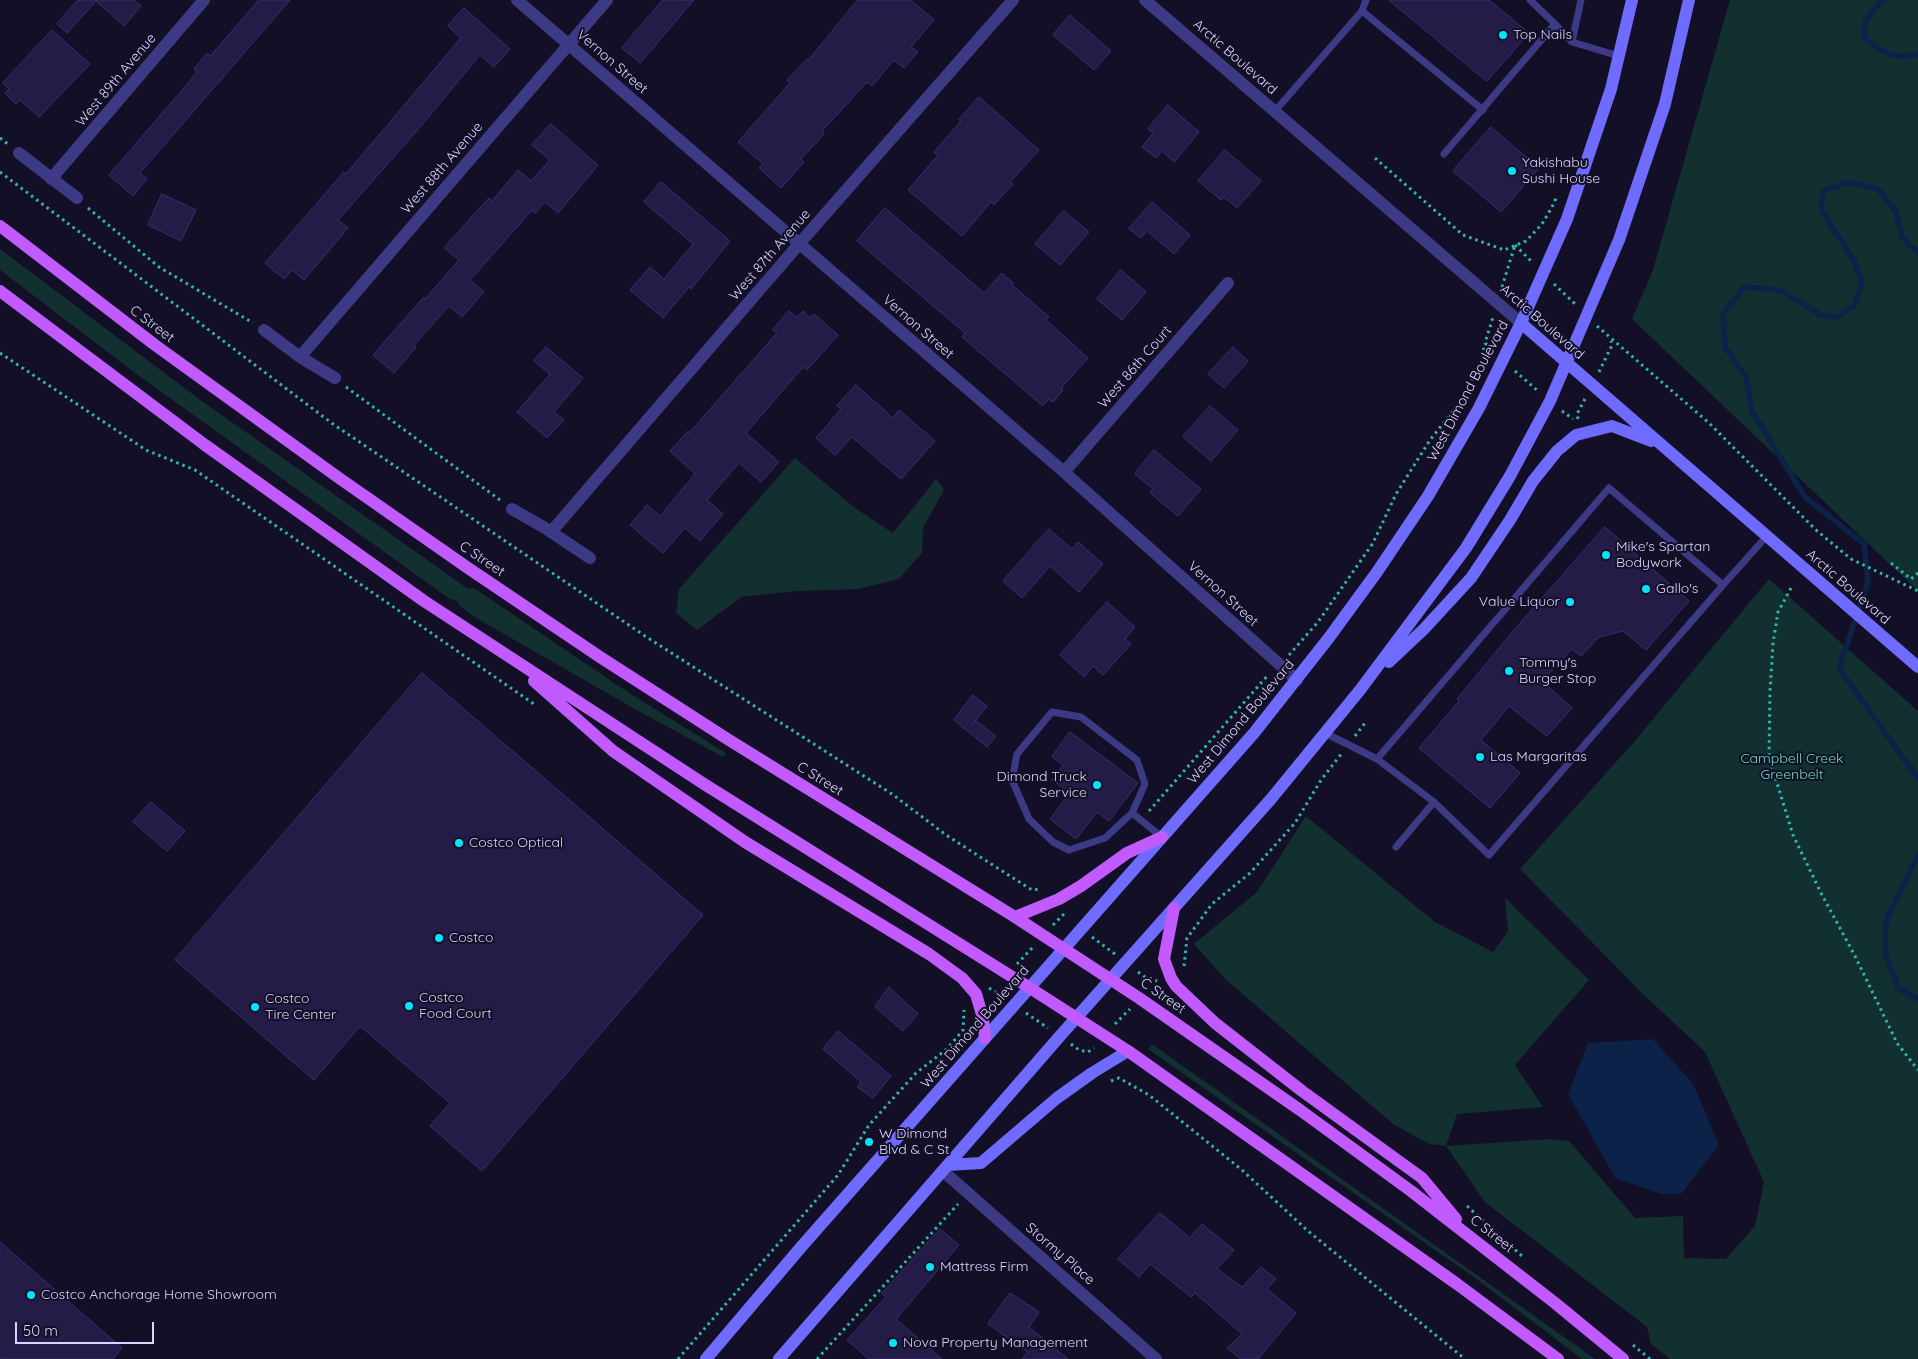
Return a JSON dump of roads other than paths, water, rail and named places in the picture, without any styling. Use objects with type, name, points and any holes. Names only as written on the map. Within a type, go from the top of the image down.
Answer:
[{"type":"main road","name":"West Dimond Boulevard","points":[[706,1359],[802,1246],[1254,733],[1297,680],[1360,596],[1428,496],[1479,408],[1521,323],[1567,219],[1612,89],[1632,0]]},
{"type":"main road","points":[[779,1359],[1060,1036],[1264,806],[1360,690],[1466,548],[1510,476],[1550,401],[1620,240],[1665,104],[1689,0]]},
{"type":"main road","name":"C Street","points":[[0,226],[219,392],[476,573],[600,657],[728,740],[1015,916],[1140,998],[1316,1121],[1411,1191],[1623,1359]]},
{"type":"main road","points":[[0,291],[259,484],[424,601],[704,784],[1008,974],[1128,1052],[1457,1284],[1558,1359]]},
{"type":"main road","name":"Arctic Boulevard","points":[[1521,323],[1918,667]]},
{"type":"main road","points":[[1360,690],[1424,628],[1471,578],[1510,520],[1533,481],[1557,451],[1576,436],[1612,426],[1660,445]]},
{"type":"main road","points":[[500,651],[613,751],[745,842],[929,954],[962,978],[976,994],[983,1018],[985,1038]]},
{"type":"main road","points":[[1015,916],[1059,899],[1128,853],[1162,837]]},
{"type":"main road","points":[[1174,908],[1164,958],[1176,986],[1230,1034],[1302,1091],[1422,1178],[1472,1238]]},
{"type":"main road","points":[[945,1168],[981,1163],[1057,1098],[1092,1073],[1128,1052]]},
{"type":"street","name":"West 89th Avenue","points":[[51,179],[204,0]]},
{"type":"street","name":"Vernon Street","points":[[517,0],[1064,472],[1297,680]]},
{"type":"street","name":"West 88th Avenue","points":[[300,356],[607,0]]},
{"type":"street","name":"West 87th Avenue","points":[[551,532],[1014,0]]},
{"type":"street","name":"Arctic Boulevard","points":[[1145,0],[1521,323]]},
{"type":"street","points":[[19,153],[77,198]]},
{"type":"street","name":"West 86th Court","points":[[1064,472],[1228,283]]},
{"type":"street","points":[[264,330],[335,378]]},
{"type":"street","points":[[512,509],[590,558]]},
{"type":"street","name":"Stormy Place","points":[[945,1168],[1156,1359]]},
{"type":"lane","points":[[1275,112],[1362,11],[1366,0]]},
{"type":"lane","points":[[1530,0],[1572,42],[1619,56]]},
{"type":"lane","points":[[1572,42],[1581,0]]},
{"type":"lane","points":[[1362,11],[1483,110]]},
{"type":"lane","points":[[1444,154],[1555,24]]},
{"type":"lane","points":[[1377,759],[1609,488],[1724,585]]},
{"type":"lane","points":[[1325,733],[1377,759],[1434,802],[1488,856],[1766,537]]},
{"type":"lane","points":[[1052,712],[1081,717],[1137,760],[1145,784],[1132,813],[1105,838],[1069,850],[1053,842],[1029,819],[1012,780],[1017,754],[1052,712]]},
{"type":"lane","points":[[1396,847],[1434,802]]},
{"type":"lane","points":[[1132,813],[1162,837]]},
{"type":"water","points":[[1653,1039],[1694,1085],[1719,1145],[1681,1194],[1661,1194],[1615,1178],[1568,1094],[1588,1043]]},
{"type":"waterway","points":[[1884,0],[1881,1],[1865,22],[1865,39],[1878,48],[1896,56],[1918,54]]},
{"type":"waterway","points":[[1918,253],[1902,237],[1896,212],[1878,189],[1848,182],[1823,191],[1821,210],[1854,260],[1862,282],[1855,305],[1837,317],[1821,315],[1780,290],[1745,287],[1723,313],[1725,347],[1746,377],[1752,411],[1805,497],[1864,544],[1868,582],[1839,668],[1918,779]]},
{"type":"waterway","points":[[1918,854],[1886,922],[1885,953],[1898,988],[1918,999]]},
{"type":"place","name":"Top Nails","points":[[1503,35]]},
{"type":"place","name":"Yakishabu Sushi House","points":[[1512,171]]},
{"type":"place","name":"Mike's Spartan Bodywork","points":[[1606,555]]},
{"type":"place","name":"Gallo's","points":[[1646,589]]},
{"type":"place","name":"Value Liquor","points":[[1570,602]]},
{"type":"place","name":"Tommy's Burger Stop","points":[[1509,671]]},
{"type":"place","name":"Las Margaritas","points":[[1480,757]]},
{"type":"place","name":"Dimond Truck Service","points":[[1097,785]]},
{"type":"place","name":"Costco Optical","points":[[459,843]]},
{"type":"place","name":"Costco","points":[[439,938]]},
{"type":"place","name":"Costco Food Court","points":[[409,1006]]},
{"type":"place","name":"Costco Tire Center","points":[[255,1007]]},
{"type":"place","name":"W Dimond Blvd & C St","points":[[869,1142]]},
{"type":"place","name":"Mattress Firm","points":[[930,1267]]},
{"type":"place","name":"Costco Anchorage Home Showroom","points":[[31,1295]]},
{"type":"place","name":"Nova Property Management","points":[[893,1343]]},
{"type":"park label","name":"Campbell Creek Greenbelt","points":[[1792,768]]}]
